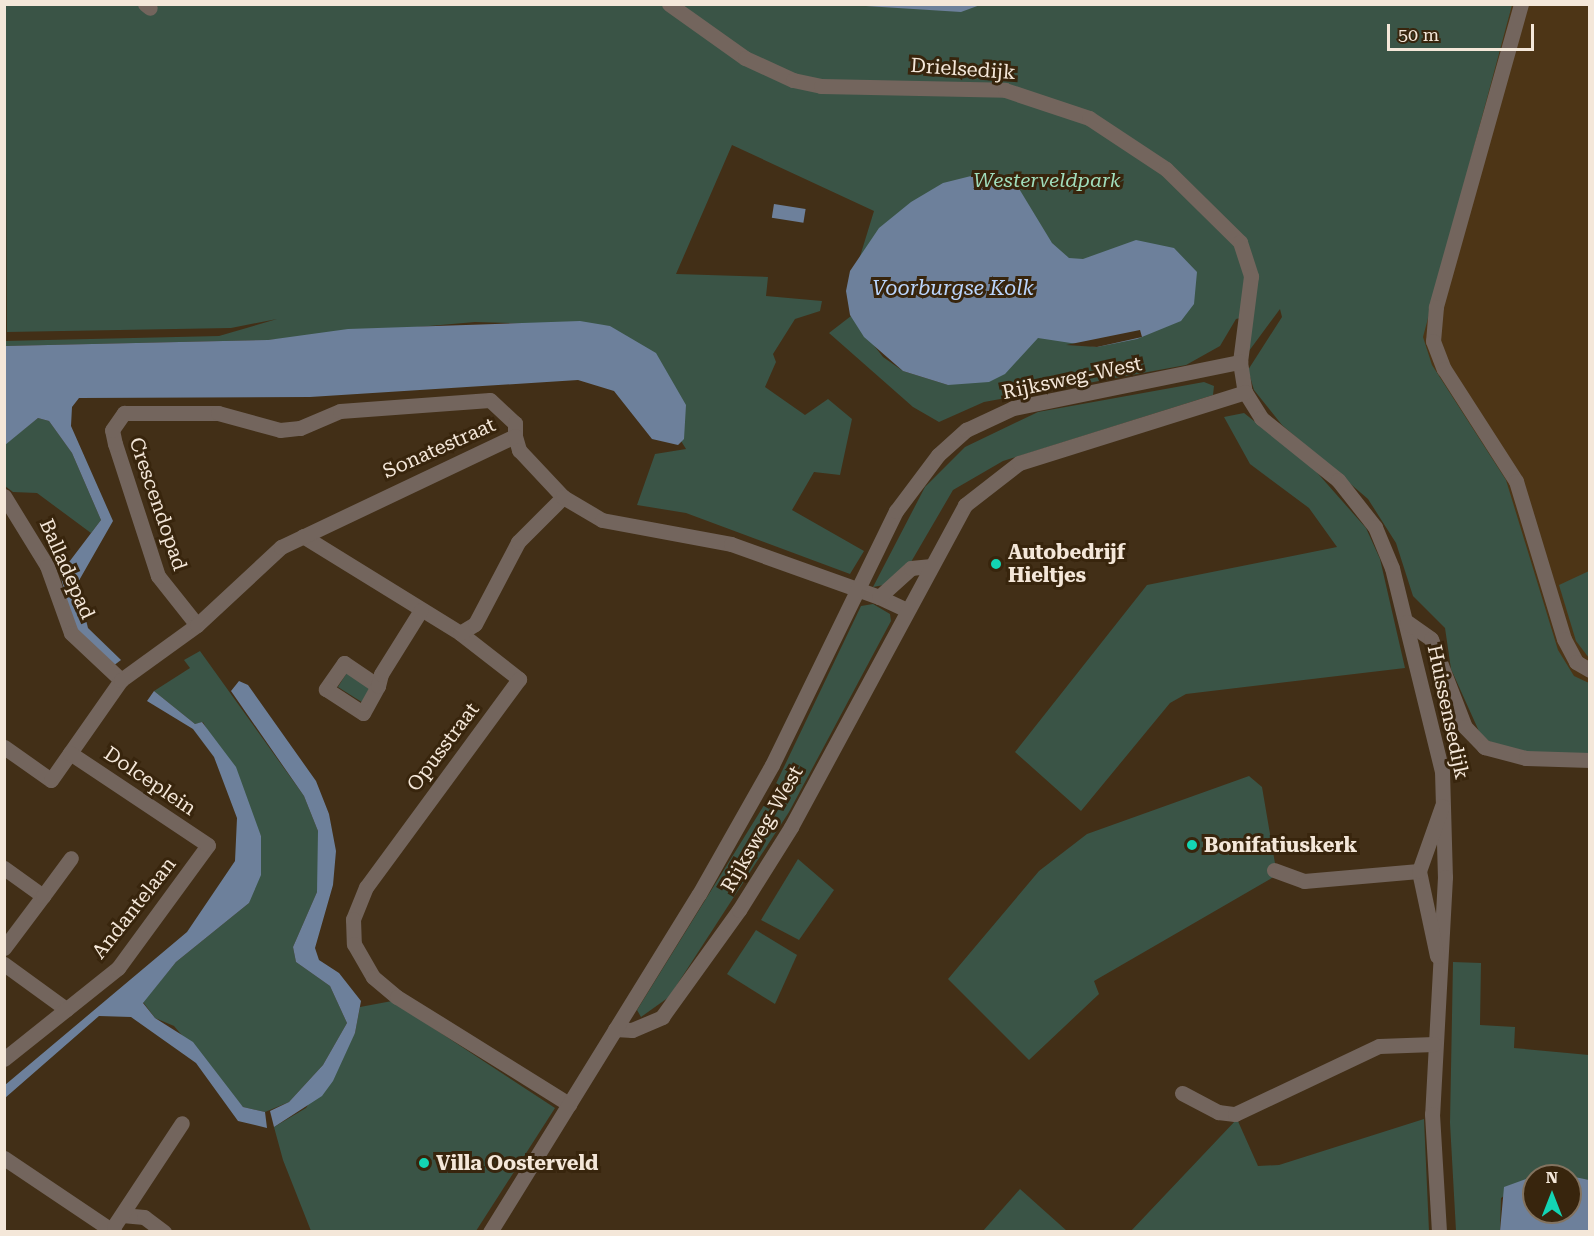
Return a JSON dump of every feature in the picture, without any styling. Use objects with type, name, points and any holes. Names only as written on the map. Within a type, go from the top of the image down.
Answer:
[{"type":"street","name":"Drielsedijk","points":[[669,4],[744,58],[793,80],[821,86],[1005,90],[1089,118],[1166,169],[1240,242],[1251,276],[1242,333]]},
{"type":"street","points":[[1521,4],[1436,307],[1434,341],[1444,369],[1516,481],[1564,639],[1576,662],[1590,670]]},
{"type":"street","name":"Huissensedijk","points":[[1242,333],[1240,362],[1245,393],[1261,418],[1357,500],[1388,558],[1407,622],[1444,798],[1440,965],[1434,1044],[1439,1232]]},
{"type":"street","name":"Rijksweg-West","points":[[490,1232],[615,1029],[766,775],[911,486],[966,430],[1013,408],[1240,362]]},
{"type":"street","name":"Rijksweg-West","points":[[615,1029],[632,1030],[662,1017],[682,993],[790,827],[905,609],[965,505],[1019,463],[1245,393]]},
{"type":"street","name":"Crescendopad","points":[[197,625],[158,576],[112,430],[124,412],[218,412],[280,430],[300,428],[340,411],[490,400],[514,423],[515,436]]},
{"type":"street","name":"Sonatestraat","points":[[121,680],[197,625],[281,547],[515,436],[519,450],[563,497],[602,520],[731,544],[858,590]]},
{"type":"street","name":"Balladepad","points":[[4,496],[47,567],[71,633],[121,680]]},
{"type":"street","points":[[303,536],[460,633],[475,624],[518,542],[563,497]]},
{"type":"street","points":[[879,597],[911,568],[930,566]]},
{"type":"street","points":[[858,590],[905,609]]},
{"type":"street","points":[[378,686],[421,610]]},
{"type":"street","points":[[1407,622],[1431,639],[1465,727],[1484,747],[1526,758],[1590,760]]},
{"type":"street","name":"Opusstraat","points":[[460,633],[519,679],[366,886],[353,919],[361,962],[397,997],[569,1104]]},
{"type":"street","name":"Dolceplein","points":[[4,747],[51,780],[121,680]]},
{"type":"street","name":"Dolceplein","points":[[70,753],[208,845]]},
{"type":"street","points":[[1440,965],[1419,872],[1444,798]]},
{"type":"street","name":"Andantelaan","points":[[4,1059],[118,968],[208,845]]},
{"type":"street","points":[[4,948],[71,858]]},
{"type":"street","points":[[4,868],[43,896]]},
{"type":"street","points":[[1274,870],[1304,881],[1419,872]]},
{"type":"street","points":[[4,964],[66,1009]]},
{"type":"street","points":[[1182,1093],[1218,1112],[1235,1114],[1379,1046],[1434,1044]]},
{"type":"street","points":[[116,1224],[182,1123]]},
{"type":"street","points":[[4,1158],[116,1224],[144,1216],[164,1232]]},
{"type":"shaded area","points":[[1436,5],[1589,5],[1589,727],[1341,343]]},
{"type":"green space","name":"Westerveldpark","points":[[5,5],[1512,5],[1423,337],[1432,365],[1506,480],[1558,650],[1574,676],[1589,683],[1589,758],[1528,758],[1482,738],[1451,669],[1445,628],[1413,596],[1396,543],[1368,499],[1282,425],[1254,390],[1248,370],[1282,317],[1280,309],[1246,355],[1253,315],[1236,319],[1220,346],[1186,365],[984,402],[939,422],[913,407],[829,333],[851,316],[883,357],[903,371],[948,385],[854,276],[874,211],[732,145],[676,274],[768,277],[766,296],[822,301],[820,311],[795,319],[773,354],[776,362],[765,387],[805,415],[828,399],[852,419],[840,475],[814,472],[792,510],[864,551],[850,574],[686,513],[637,505],[655,454],[686,449],[610,326],[475,322],[268,340],[5,346],[4,341],[219,336],[277,319],[231,328],[7,332]]},
{"type":"green space","points":[[1204,382],[1214,386],[1213,395],[1003,461],[953,490],[911,562],[889,584],[873,587],[925,487],[965,447],[1038,412]]},
{"type":"green space","points":[[1244,413],[1313,468],[1366,528],[1380,559],[1405,668],[1186,694],[1170,703],[1081,811],[1015,752],[1147,585],[1337,547],[1309,508],[1250,464],[1224,417]]},
{"type":"green space","points":[[38,418],[49,421],[72,453],[101,520],[91,533],[37,493],[13,492],[5,486],[4,445]]},
{"type":"green space","points":[[1589,571],[1589,658],[1576,641],[1559,585]]},
{"type":"green space","points":[[873,604],[890,614],[891,621],[789,812],[669,997],[641,1017],[637,1010],[771,794],[861,606]]},
{"type":"green space","points":[[200,651],[304,796],[318,831],[321,859],[317,892],[293,947],[296,962],[330,986],[347,1023],[323,1065],[289,1102],[265,1112],[243,1107],[174,1026],[155,1018],[143,1002],[176,962],[249,903],[261,836],[203,722],[195,724],[154,691],[190,668],[184,660]]},
{"type":"green space","points":[[348,671],[372,686],[362,702],[338,687]]},
{"type":"green space","points":[[1249,776],[1262,787],[1277,875],[1094,981],[1099,994],[1029,1060],[948,979],[1039,871],[1087,834]]},
{"type":"green space","points":[[798,859],[834,890],[799,940],[761,920]]},
{"type":"green space","points":[[756,930],[797,955],[775,1004],[727,974]]},
{"type":"green space","points":[[1453,962],[1481,963],[1480,1025],[1515,1027],[1514,1048],[1589,1055],[1589,1180],[1582,1179],[1582,1164],[1522,1164],[1522,1184],[1501,1198],[1500,1231],[1456,1231],[1450,1123]]},
{"type":"green space","points":[[392,1001],[555,1108],[476,1231],[311,1231],[283,1160],[274,1127],[306,1108],[355,1033],[360,1007]]},
{"type":"green space","points":[[1237,1119],[1258,1166],[1279,1165],[1424,1119],[1429,1231],[1130,1232]]},
{"type":"green space","points":[[1020,1189],[1067,1231],[983,1231]]},
{"type":"water","points":[[850,5],[980,5],[961,12]]},
{"type":"water","name":"Voorburgse Kolk","points":[[991,171],[1018,187],[1052,243],[1069,258],[1083,259],[1136,240],[1174,248],[1197,272],[1194,304],[1181,321],[1137,339],[1097,347],[1038,338],[1005,374],[989,382],[948,385],[903,371],[864,337],[850,315],[846,291],[850,271],[879,228],[911,202],[943,183]]},
{"type":"water","points":[[774,204],[806,209],[803,223],[772,218]]},
{"type":"water","points":[[580,321],[610,326],[656,353],[686,405],[684,439],[678,445],[652,439],[614,391],[578,380],[310,397],[79,398],[72,407],[71,426],[113,521],[77,584],[88,628],[121,660],[113,666],[74,627],[60,574],[101,520],[72,453],[49,421],[38,418],[5,445],[5,346],[268,340],[348,329]]},
{"type":"water","points":[[239,681],[248,685],[316,781],[329,814],[336,851],[333,885],[315,948],[319,960],[339,973],[361,1001],[355,1033],[333,1081],[322,1096],[274,1127],[270,1111],[289,1102],[323,1065],[347,1023],[330,986],[296,962],[293,947],[317,892],[318,831],[304,796],[231,691]]},
{"type":"water","points":[[154,691],[195,724],[202,722],[236,767],[261,836],[261,875],[249,903],[176,962],[143,1003],[155,1018],[193,1042],[243,1107],[265,1112],[267,1128],[238,1121],[196,1063],[131,1017],[99,1016],[5,1098],[5,1085],[187,932],[235,861],[237,818],[214,757],[193,729],[147,701]]},
{"type":"water","points":[[1582,1179],[1589,1180],[1589,1231],[1500,1231],[1504,1187],[1522,1180],[1522,1224],[1582,1224]]},
{"type":"pier","points":[[1140,330],[1142,337],[1097,347],[1066,345]]},
{"type":"place","name":"Autobedrijf Hieltjes","points":[[996,564]]},
{"type":"place","name":"Bonifatiuskerk","points":[[1192,845]]},
{"type":"place","name":"Villa Oosterveld","points":[[424,1163]]}]
